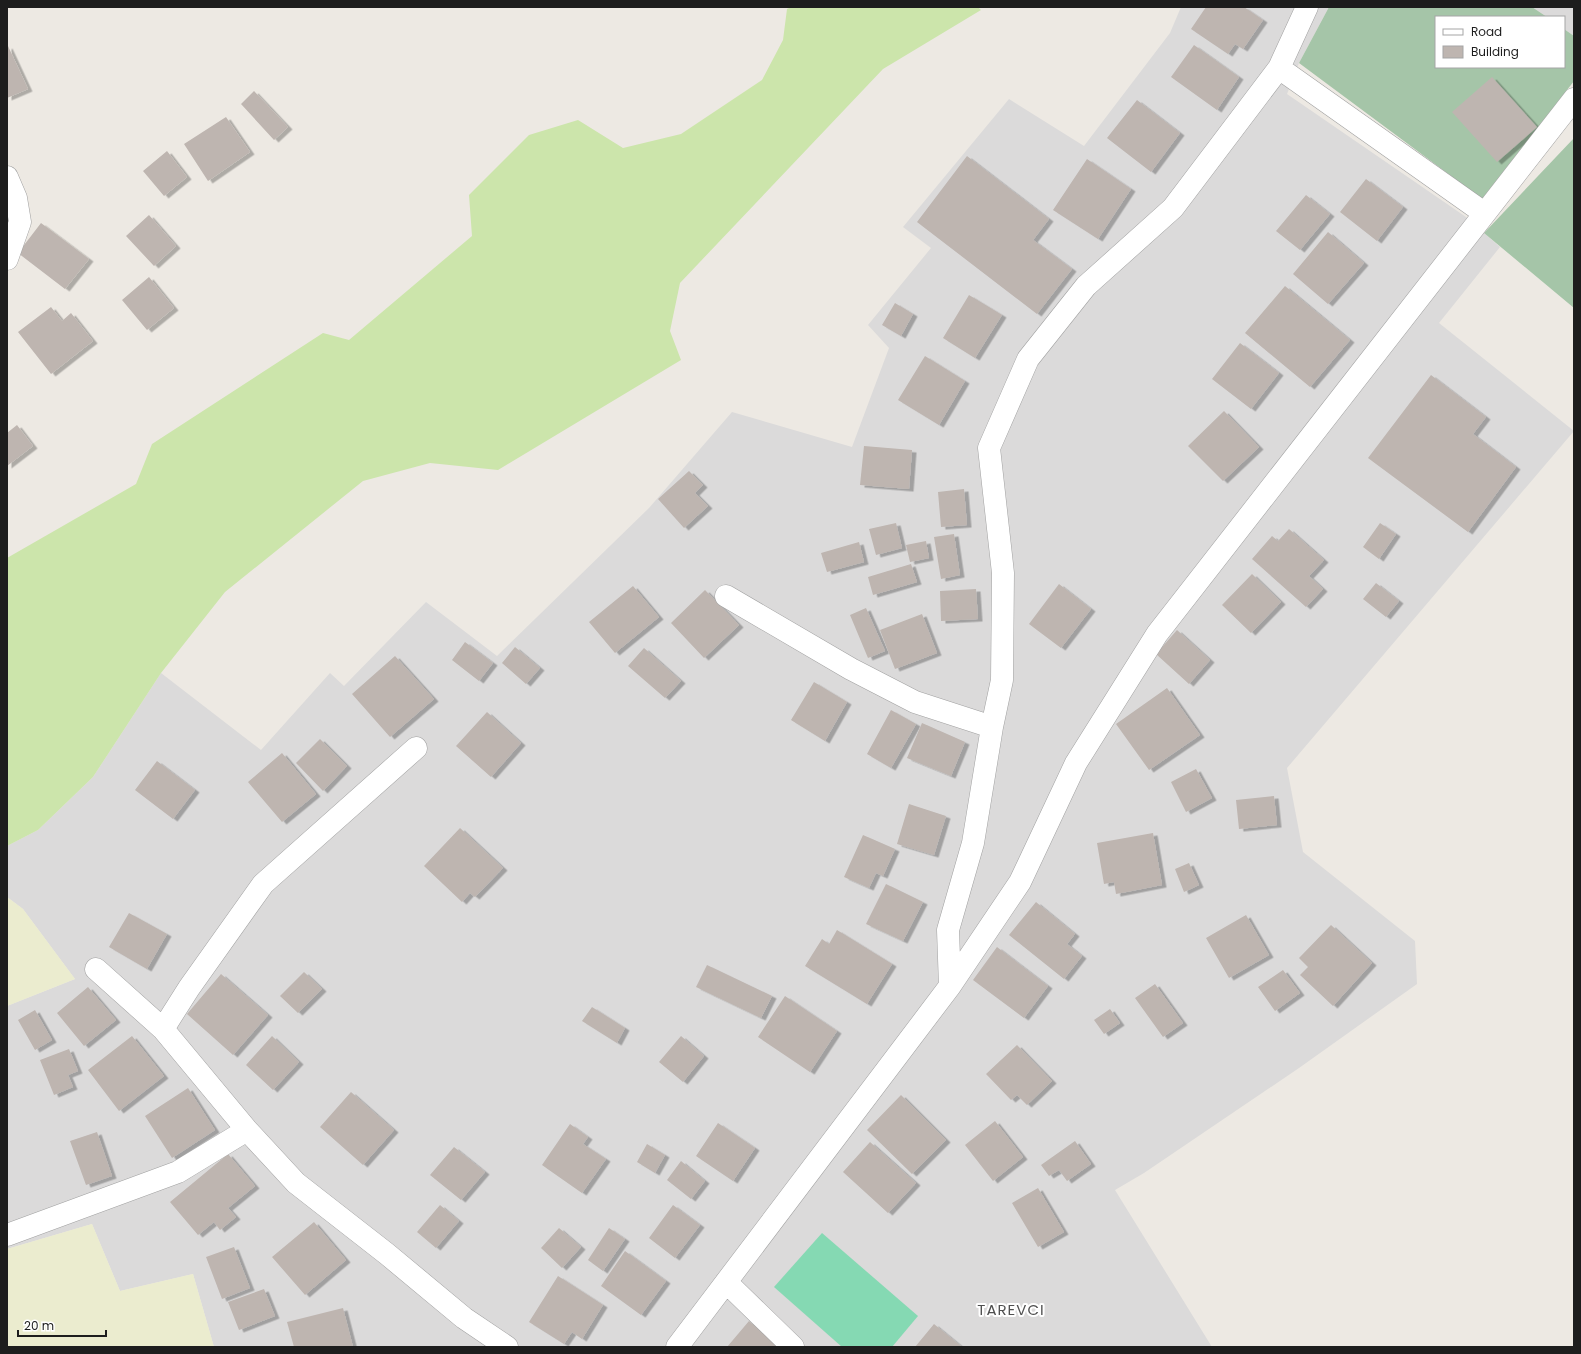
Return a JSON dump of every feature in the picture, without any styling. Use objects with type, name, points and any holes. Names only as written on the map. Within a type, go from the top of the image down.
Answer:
[{"type":"street","points":[[950,986],[948,930],[973,843],[992,727],[1002,680],[1003,573],[989,448],[1028,359],[1086,286],[1173,208],[1279,68],[1307,7]]},
{"type":"street","points":[[1279,68],[1484,213]]},
{"type":"street","points":[[677,1347],[950,986],[1020,882],[1076,763],[1157,634],[1574,99]]},
{"type":"street","points":[[7,177],[16,198],[20,222],[7,259]]},
{"type":"street","points":[[726,596],[851,669],[915,702],[992,727]]},
{"type":"street","points":[[163,1028],[263,884],[416,748]]},
{"type":"street","points":[[96,968],[163,1028],[247,1130],[296,1182],[387,1254],[464,1318],[507,1347]]},
{"type":"street","points":[[7,1235],[178,1172],[247,1130]]},
{"type":"street","points":[[726,1282],[793,1347]]},
{"type":"shaded area","points":[[1181,7],[1329,7],[1299,63],[1287,94],[1466,217],[1500,247],[1439,323],[1574,431],[1287,768],[1303,852],[1415,941],[1417,984],[1299,1068],[1144,1173],[1115,1190],[1212,1347],[214,1347],[193,1274],[120,1291],[92,1224],[7,1249],[7,1006],[75,979],[23,909],[7,897],[7,846],[38,830],[93,777],[161,673],[261,750],[330,673],[344,686],[426,602],[497,656],[649,508],[732,412],[852,447],[889,348],[868,325],[931,248],[903,227],[1009,99],[1084,146],[1170,33]]},
{"type":"shaded area","points":[[1532,7],[1574,7],[1574,36],[1565,30],[1565,16],[1546,16]]},
{"type":"green space","points":[[791,7],[978,7],[981,10],[883,69],[680,283],[670,331],[681,360],[498,470],[430,463],[363,481],[225,592],[161,673],[93,777],[38,830],[7,846],[7,558],[136,484],[152,444],[323,333],[349,340],[472,236],[469,195],[529,135],[578,120],[623,148],[681,134],[762,80],[783,40],[787,9]]},
{"type":"green space","points":[[1329,7],[1532,7],[1546,16],[1435,16],[1435,68],[1565,68],[1565,30],[1574,36],[1574,81],[1482,199],[1299,63]]},
{"type":"green space","points":[[1574,138],[1574,308],[1484,233]]},
{"type":"green space","points":[[7,897],[23,909],[75,979],[7,1006]]},
{"type":"green space","points":[[92,1224],[120,1291],[193,1274],[214,1347],[7,1347],[7,1249]]},
{"type":"green space","points":[[822,1233],[918,1316],[892,1347],[842,1347],[774,1287]]},
{"type":"building","points":[[1206,7],[1244,7],[1263,20],[1243,49],[1235,44],[1228,54],[1191,29]]},
{"type":"building","points":[[1194,45],[1239,77],[1217,110],[1171,77]]},
{"type":"building","points":[[8,46],[28,89],[7,98],[7,47]]},
{"type":"building","points":[[1492,77],[1537,127],[1497,162],[1452,112]]},
{"type":"building","points":[[254,91],[288,127],[274,140],[241,104]]},
{"type":"building","points":[[1137,100],[1180,133],[1151,172],[1107,138]]},
{"type":"building","points":[[226,117],[250,152],[208,181],[184,144]]},
{"type":"building","points":[[167,151],[187,177],[164,196],[143,171]]},
{"type":"building","points":[[967,156],[1049,219],[1033,240],[1072,269],[1037,314],[917,222]]},
{"type":"building","points":[[1087,159],[1131,189],[1098,239],[1053,210]]},
{"type":"building","points":[[1366,179],[1403,207],[1377,241],[1340,212]]},
{"type":"building","points":[[1306,195],[1330,214],[1300,250],[1276,231]]},
{"type":"building","points":[[149,215],[176,246],[154,266],[126,236]]},
{"type":"building","points":[[41,223],[89,259],[65,289],[18,253]]},
{"type":"building","points":[[1328,232],[1364,263],[1328,304],[1293,274]]},
{"type":"building","points":[[149,277],[174,308],[147,330],[122,300]]},
{"type":"building","points":[[1285,286],[1350,340],[1310,387],[1245,333]]},
{"type":"building","points":[[969,295],[1002,315],[975,358],[943,338]]},
{"type":"building","points":[[895,303],[913,314],[901,336],[882,325]]},
{"type":"building","points":[[51,307],[62,321],[71,313],[93,341],[51,374],[18,332]]},
{"type":"building","points":[[1240,343],[1279,373],[1251,409],[1212,379]]},
{"type":"building","points":[[925,356],[965,381],[939,425],[898,400]]},
{"type":"building","points":[[1431,375],[1486,417],[1473,434],[1516,467],[1468,532],[1368,458]]},
{"type":"building","points":[[1224,411],[1259,447],[1223,481],[1188,446]]},
{"type":"building","points":[[17,425],[33,446],[7,466],[7,433]]},
{"type":"building","points":[[864,446],[912,450],[909,489],[860,485]]},
{"type":"building","points":[[689,471],[703,485],[695,493],[708,506],[684,528],[658,499]]},
{"type":"building","points":[[964,489],[967,525],[941,527],[938,492]]},
{"type":"building","points":[[896,523],[902,548],[876,555],[869,529]]},
{"type":"building","points":[[1380,523],[1396,534],[1379,559],[1363,547]]},
{"type":"building","points":[[1289,529],[1324,560],[1309,576],[1323,589],[1306,607],[1252,559],[1272,536],[1278,541]]},
{"type":"building","points":[[954,534],[960,575],[941,579],[934,537]]},
{"type":"building","points":[[926,541],[929,558],[910,562],[906,545]]},
{"type":"building","points":[[859,542],[864,562],[827,572],[821,553]]},
{"type":"building","points":[[911,564],[917,582],[873,595],[868,577]]},
{"type":"building","points":[[1252,574],[1281,602],[1251,633],[1222,605]]},
{"type":"building","points":[[1376,583],[1399,601],[1386,617],[1363,599]]},
{"type":"building","points":[[1059,584],[1091,609],[1061,648],[1029,624]]},
{"type":"building","points":[[633,586],[659,617],[615,653],[589,622]]},
{"type":"building","points":[[976,589],[978,619],[941,621],[940,591]]},
{"type":"building","points":[[705,590],[739,625],[704,658],[671,623]]},
{"type":"building","points":[[866,608],[885,651],[868,658],[850,615]]},
{"type":"building","points":[[922,614],[937,653],[895,669],[880,630]]},
{"type":"building","points":[[1177,630],[1210,660],[1189,684],[1156,654]]},
{"type":"building","points":[[465,642],[493,663],[479,681],[452,660]]},
{"type":"building","points":[[515,647],[540,668],[526,684],[502,663]]},
{"type":"building","points":[[644,648],[681,681],[665,698],[628,666]]},
{"type":"building","points":[[395,656],[434,699],[390,737],[352,694]]},
{"type":"building","points":[[814,682],[847,702],[825,741],[791,720]]},
{"type":"building","points":[[1167,688],[1200,735],[1149,770],[1116,724]]},
{"type":"building","points":[[891,710],[916,724],[891,768],[867,754]]},
{"type":"building","points":[[487,712],[521,743],[491,777],[456,746]]},
{"type":"building","points":[[922,723],[965,742],[951,776],[907,758]]},
{"type":"building","points":[[320,739],[347,766],[323,791],[296,763]]},
{"type":"building","points":[[282,753],[316,794],[282,822],[248,782]]},
{"type":"building","points":[[157,761],[195,790],[173,819],[135,790]]},
{"type":"building","points":[[1196,769],[1212,798],[1186,812],[1171,782]]},
{"type":"building","points":[[1274,796],[1277,825],[1239,829],[1236,800]]},
{"type":"building","points":[[909,804],[946,816],[934,855],[897,844]]},
{"type":"building","points":[[460,828],[503,868],[475,897],[470,893],[462,902],[424,866]]},
{"type":"building","points":[[1153,833],[1162,885],[1116,894],[1114,882],[1104,884],[1097,843]]},
{"type":"building","points":[[863,835],[895,849],[883,876],[876,873],[869,888],[844,877]]},
{"type":"building","points":[[1189,863],[1199,885],[1184,892],[1175,869]]},
{"type":"building","points":[[886,884],[923,902],[903,941],[866,924]]},
{"type":"building","points":[[1036,902],[1075,934],[1067,944],[1082,956],[1064,979],[1009,935]]},
{"type":"building","points":[[129,913],[167,934],[147,969],[109,947]]},
{"type":"building","points":[[1246,915],[1269,955],[1229,978],[1206,938]]},
{"type":"building","points":[[1331,925],[1372,963],[1333,1006],[1300,975],[1308,967],[1299,958]]},
{"type":"building","points":[[837,930],[892,964],[867,1004],[805,966],[822,939],[829,944]]},
{"type":"building","points":[[997,947],[1048,986],[1024,1018],[973,980]]},
{"type":"building","points":[[707,965],[772,996],[761,1018],[696,987]]},
{"type":"building","points":[[1283,970],[1300,993],[1275,1011],[1258,987]]},
{"type":"building","points":[[304,972],[322,989],[298,1013],[280,996]]},
{"type":"building","points":[[221,974],[268,1015],[233,1055],[187,1014]]},
{"type":"building","points":[[1155,984],[1183,1023],[1163,1037],[1135,998]]},
{"type":"building","points":[[88,987],[116,1020],[84,1046],[57,1013]]},
{"type":"building","points":[[785,996],[837,1031],[810,1072],[758,1037]]},
{"type":"building","points":[[592,1007],[625,1028],[617,1043],[582,1021]]},
{"type":"building","points":[[1110,1009],[1120,1023],[1104,1034],[1094,1020]]},
{"type":"building","points":[[35,1010],[52,1040],[35,1050],[18,1020]]},
{"type":"building","points":[[132,1036],[164,1076],[119,1111],[88,1070]]},
{"type":"building","points":[[272,1036],[299,1062],[273,1090],[246,1065]]},
{"type":"building","points":[[681,1036],[704,1056],[683,1082],[659,1062]]},
{"type":"building","points":[[1017,1045],[1052,1081],[1027,1105],[1017,1095],[1011,1100],[986,1074]]},
{"type":"building","points":[[69,1049],[78,1071],[68,1075],[73,1087],[54,1095],[40,1060]]},
{"type":"building","points":[[188,1088],[215,1130],[172,1158],[145,1116]]},
{"type":"building","points":[[351,1092],[394,1130],[363,1165],[320,1127]]},
{"type":"building","points":[[901,1095],[946,1140],[912,1174],[867,1130]]},
{"type":"building","points":[[995,1121],[1023,1157],[993,1181],[965,1145]]},
{"type":"building","points":[[718,1123],[755,1148],[733,1181],[696,1156]]},
{"type":"building","points":[[570,1124],[588,1137],[583,1144],[606,1159],[582,1193],[542,1165]]},
{"type":"building","points":[[97,1132],[112,1176],[86,1185],[70,1141]]},
{"type":"building","points":[[1075,1141],[1091,1164],[1067,1181],[1059,1170],[1049,1176],[1041,1165]]},
{"type":"building","points":[[870,1142],[916,1183],[888,1213],[843,1172]]},
{"type":"building","points":[[647,1144],[665,1155],[655,1173],[637,1162]]},
{"type":"building","points":[[454,1147],[485,1172],[461,1200],[430,1175]]},
{"type":"building","points":[[228,1154],[255,1186],[228,1208],[236,1217],[220,1230],[214,1222],[198,1235],[170,1202]]},
{"type":"building","points":[[681,1161],[705,1181],[691,1199],[667,1180]]},
{"type":"building","points":[[1038,1188],[1064,1232],[1038,1247],[1012,1203]]},
{"type":"building","points":[[440,1205],[459,1221],[436,1248],[417,1232]]},
{"type":"building","points":[[673,1205],[700,1225],[675,1258],[649,1238]]},
{"type":"building","points":[[314,1222],[346,1260],[305,1295],[272,1257]]},
{"type":"building","points":[[559,1228],[581,1247],[562,1268],[541,1248]]},
{"type":"building","points":[[609,1228],[625,1239],[603,1271],[588,1260]]},
{"type":"building","points":[[234,1247],[250,1288],[222,1299],[206,1257]]},
{"type":"building","points":[[625,1251],[666,1281],[641,1315],[601,1286]]},
{"type":"building","points":[[558,1276],[603,1305],[582,1339],[572,1332],[564,1344],[529,1322]]},
{"type":"building","points":[[264,1289],[275,1316],[239,1330],[228,1302]]},
{"type":"building","points":[[343,1308],[353,1347],[294,1347],[287,1322]]},
{"type":"building","points":[[749,1321],[780,1347],[727,1347]]},
{"type":"building","points":[[934,1324],[962,1347],[915,1347]]},
{"type":"district","name":"TAREVCI","points":[[1011,1309]]}]
